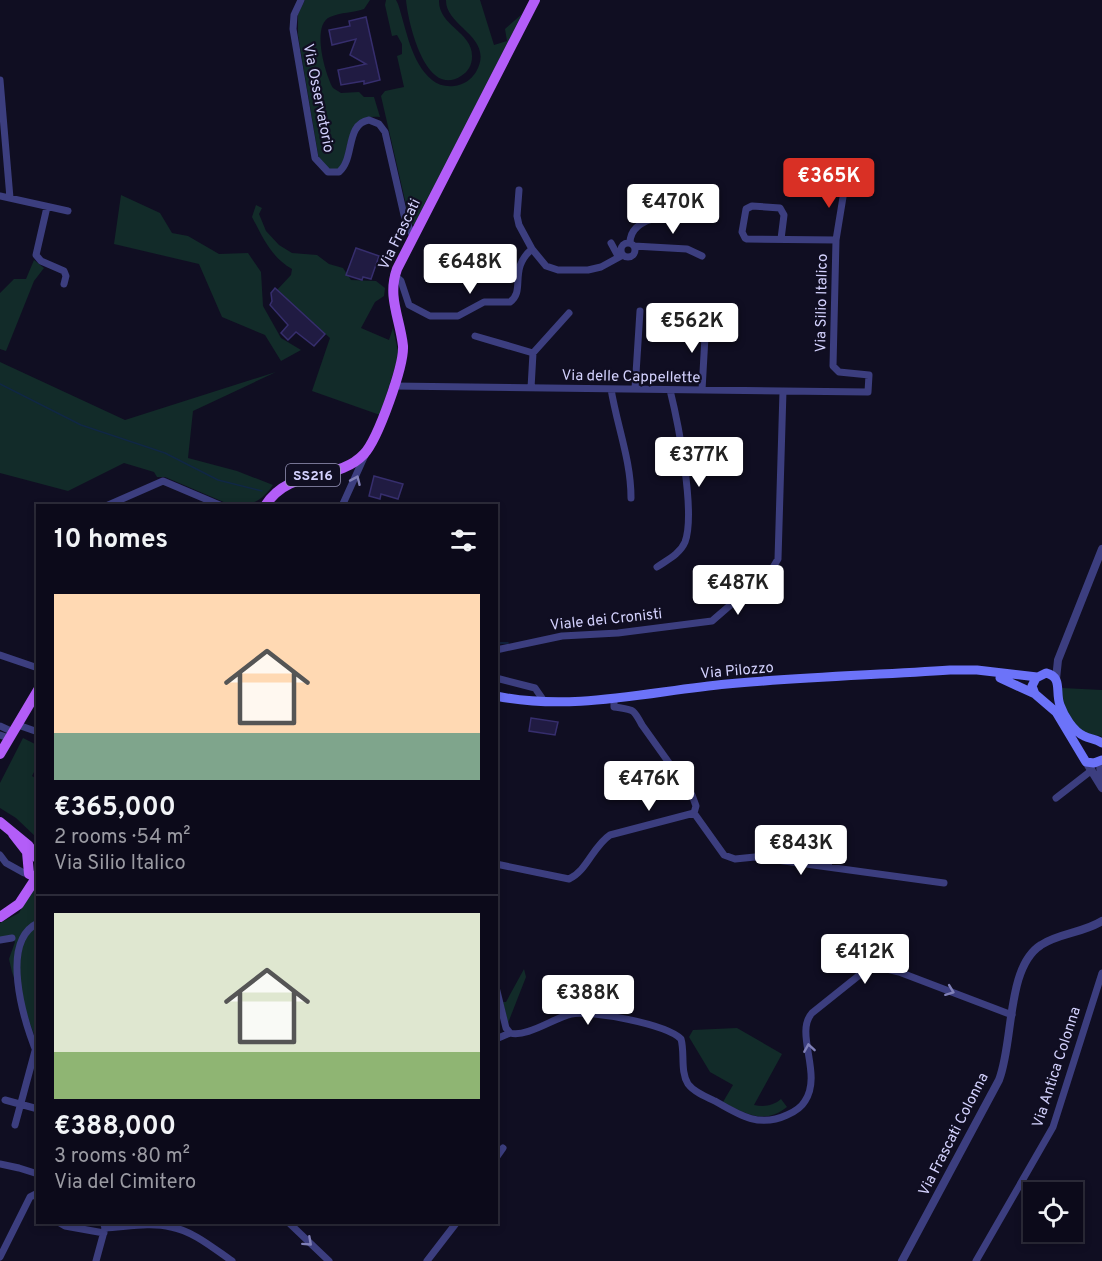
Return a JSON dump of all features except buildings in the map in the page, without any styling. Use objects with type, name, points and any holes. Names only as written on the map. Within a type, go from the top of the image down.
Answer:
[{"type":"main road","name":"Via Frascati","points":[[265,504],[288,484],[348,466],[366,452],[379,428],[401,364],[403,348],[392,298],[394,275],[535,0]]},
{"type":"main road","name":"Via Pilozzo","points":[[498,696],[544,701],[614,700],[736,684],[950,670],[1040,675]]},
{"type":"main road","name":"Via Pilozzo","points":[[981,671],[1035,694]]},
{"type":"main road","points":[[1101,761],[1086,762],[1056,712],[1035,694],[1032,686],[1040,675],[1050,674],[1056,679],[1059,704],[1072,726],[1083,736],[1102,743]]},
{"type":"main road","points":[[0,754],[10,733],[36,693]]},
{"type":"main road","points":[[0,822],[27,852],[33,870],[15,908],[0,917]]},
{"type":"street","name":"Via Osservatorio","points":[[301,0],[294,18],[293,29],[317,161],[328,172],[339,172],[346,163],[353,134],[358,125],[369,120],[379,124],[385,132],[404,215],[413,237]]},
{"type":"street","points":[[0,80],[10,198]]},
{"type":"street","points":[[824,176],[841,185],[844,191],[836,240]]},
{"type":"street","points":[[519,190],[518,220],[532,249],[543,265],[558,270],[595,269],[620,256],[631,256],[635,250],[632,244],[633,231],[658,216],[671,213],[706,214]]},
{"type":"street","points":[[0,196],[68,211]]},
{"type":"street","name":"Via Silio Italico","points":[[781,239],[784,214],[780,208],[752,206],[746,209],[742,223],[743,237],[781,239],[836,240],[833,368],[839,372],[869,375],[868,392]]},
{"type":"street","points":[[47,207],[36,255],[41,261],[64,271],[66,276],[64,284]]},
{"type":"street","points":[[611,243],[620,256]]},
{"type":"street","points":[[620,256],[621,246],[632,244],[687,249],[702,256]]},
{"type":"street","points":[[394,275],[402,284],[407,302],[416,311],[430,316],[460,315],[484,302],[514,300],[518,291],[519,265],[532,249]]},
{"type":"street","points":[[635,389],[640,312]]},
{"type":"street","points":[[531,388],[533,353],[569,313]]},
{"type":"street","points":[[702,390],[706,319]]},
{"type":"street","points":[[475,336],[533,353]]},
{"type":"street","name":"Via delle Cappellette","points":[[393,386],[868,392]]},
{"type":"street","points":[[611,389],[618,427],[630,468],[631,498]]},
{"type":"street","points":[[657,567],[681,548],[687,531],[686,475],[677,417],[670,390]]},
{"type":"street","name":"Viale dei Cronisti","points":[[498,650],[562,636],[624,632],[710,621],[720,616],[750,586],[774,567],[778,559],[783,391]]},
{"type":"street","points":[[343,504],[366,452]]},
{"type":"street","points":[[111,504],[163,481],[217,504]]},
{"type":"street","points":[[1056,679],[1058,660],[1102,549]]},
{"type":"street","points":[[0,655],[36,667]]},
{"type":"street","points":[[1040,675],[1058,660]]},
{"type":"street","points":[[498,679],[535,688],[544,701]]},
{"type":"street","points":[[614,700],[614,707],[631,709],[638,713],[641,724],[692,795],[696,806],[694,813]]},
{"type":"street","points":[[0,726],[10,733],[36,732]]},
{"type":"street","points":[[1101,761],[1102,787]]},
{"type":"street","points":[[1086,762],[1102,787]]},
{"type":"street","points":[[1056,798],[1092,770]]},
{"type":"street","points":[[498,864],[569,879],[579,873],[601,842],[611,835],[694,813]]},
{"type":"street","points":[[694,813],[724,855],[735,859],[755,857],[944,883]]},
{"type":"street","points":[[828,867],[834,834]]},
{"type":"street","points":[[0,855],[5,863],[24,873],[33,870]]},
{"type":"street","name":"Via Frascati Colonna","points":[[902,1261],[997,1084],[1008,1050],[1021,970],[1034,951],[1050,940],[1082,931],[1102,921]]},
{"type":"street","points":[[6,948],[12,938],[22,929],[36,924]]},
{"type":"street","points":[[0,940],[12,938]]},
{"type":"street","points":[[498,1038],[510,1033],[518,1035],[564,1016],[578,1013],[652,1024],[681,1039],[685,1076],[691,1087],[743,1117],[756,1121],[776,1119],[803,1104],[809,1091],[812,1073],[805,1028],[807,1020],[812,1013],[869,968],[904,974],[1012,1015]]},
{"type":"street","name":"Via Antica Colonna","points":[[976,1261],[1053,1127],[1102,973]]},
{"type":"street","points":[[9,985],[36,1053],[15,1125]]},
{"type":"street","points":[[500,1014],[510,1033]]},
{"type":"street","points":[[5,1100],[36,1108]]},
{"type":"street","points":[[498,1155],[503,1148]]},
{"type":"street","points":[[0,1164],[36,1173]]},
{"type":"street","points":[[0,1257],[30,1197],[36,1195]]},
{"type":"street","points":[[62,1224],[104,1228],[150,1225],[173,1227],[193,1236],[232,1261]]},
{"type":"street","points":[[290,1224],[329,1261]]},
{"type":"street","points":[[427,1261],[455,1224]]},
{"type":"street","points":[[96,1261],[104,1228]]},
{"type":"green space","points":[[305,0],[370,0],[364,9],[330,17],[324,22],[321,30],[321,50],[326,72],[333,88],[341,93],[359,92],[364,97],[374,97],[380,117],[369,117],[355,125],[349,139],[343,167],[332,171],[319,160],[298,35],[298,14]]},
{"type":"green space","points":[[386,0],[396,0],[414,55],[425,73],[437,83],[448,86],[461,85],[469,80],[476,72],[480,50],[475,41],[453,18],[446,0],[480,0],[494,45],[507,41],[505,29],[522,14],[415,226],[410,222],[381,96],[385,91],[404,87],[397,56],[402,54],[402,44],[397,35],[392,36],[385,5]]},
{"type":"green space","points":[[406,0],[439,0],[444,16],[471,48],[471,63],[468,70],[461,76],[449,80],[438,77],[429,68],[415,40]]},
{"type":"green space","points":[[121,195],[160,213],[172,233],[188,236],[219,254],[248,253],[261,272],[263,306],[281,338],[301,350],[281,361],[265,335],[222,317],[199,264],[114,244]]},
{"type":"green space","points":[[256,205],[262,208],[259,214],[266,231],[279,245],[292,253],[317,255],[329,264],[343,268],[351,280],[376,281],[385,288],[384,296],[375,302],[361,328],[389,340],[393,328],[398,351],[380,415],[312,391],[330,338],[277,290],[291,275],[292,269],[278,259],[264,240],[252,217]]},
{"type":"green space","points":[[34,260],[44,268],[34,281],[6,351],[0,349],[0,293],[14,279],[26,279]]},
{"type":"green space","points":[[0,362],[125,420],[276,372],[193,411],[188,458],[237,471],[273,485],[265,495],[248,504],[228,504],[165,477],[157,477],[154,472],[124,463],[68,491],[0,473]]},
{"type":"green space","points":[[1062,688],[1102,690],[1102,737],[1087,735],[1076,727],[1065,708]]},
{"type":"green space","points":[[23,738],[36,744],[36,768],[32,776],[36,778],[36,837],[16,818],[0,808],[0,783]]},
{"type":"green space","points":[[36,888],[36,1040],[9,959],[15,942],[12,938],[0,940],[0,923],[19,913],[32,889]]},
{"type":"green space","points":[[524,969],[526,977],[508,1023],[503,1002],[506,1002]]},
{"type":"green space","points":[[737,1028],[782,1054],[754,1105],[768,1105],[781,1099],[787,1107],[771,1116],[747,1114],[723,1102],[733,1085],[710,1072],[689,1037],[693,1030]]},
{"type":"waterway","points":[[0,384],[81,425],[165,453],[218,480],[262,491]]},
{"type":"waterway","points":[[498,643],[508,643]]}]
